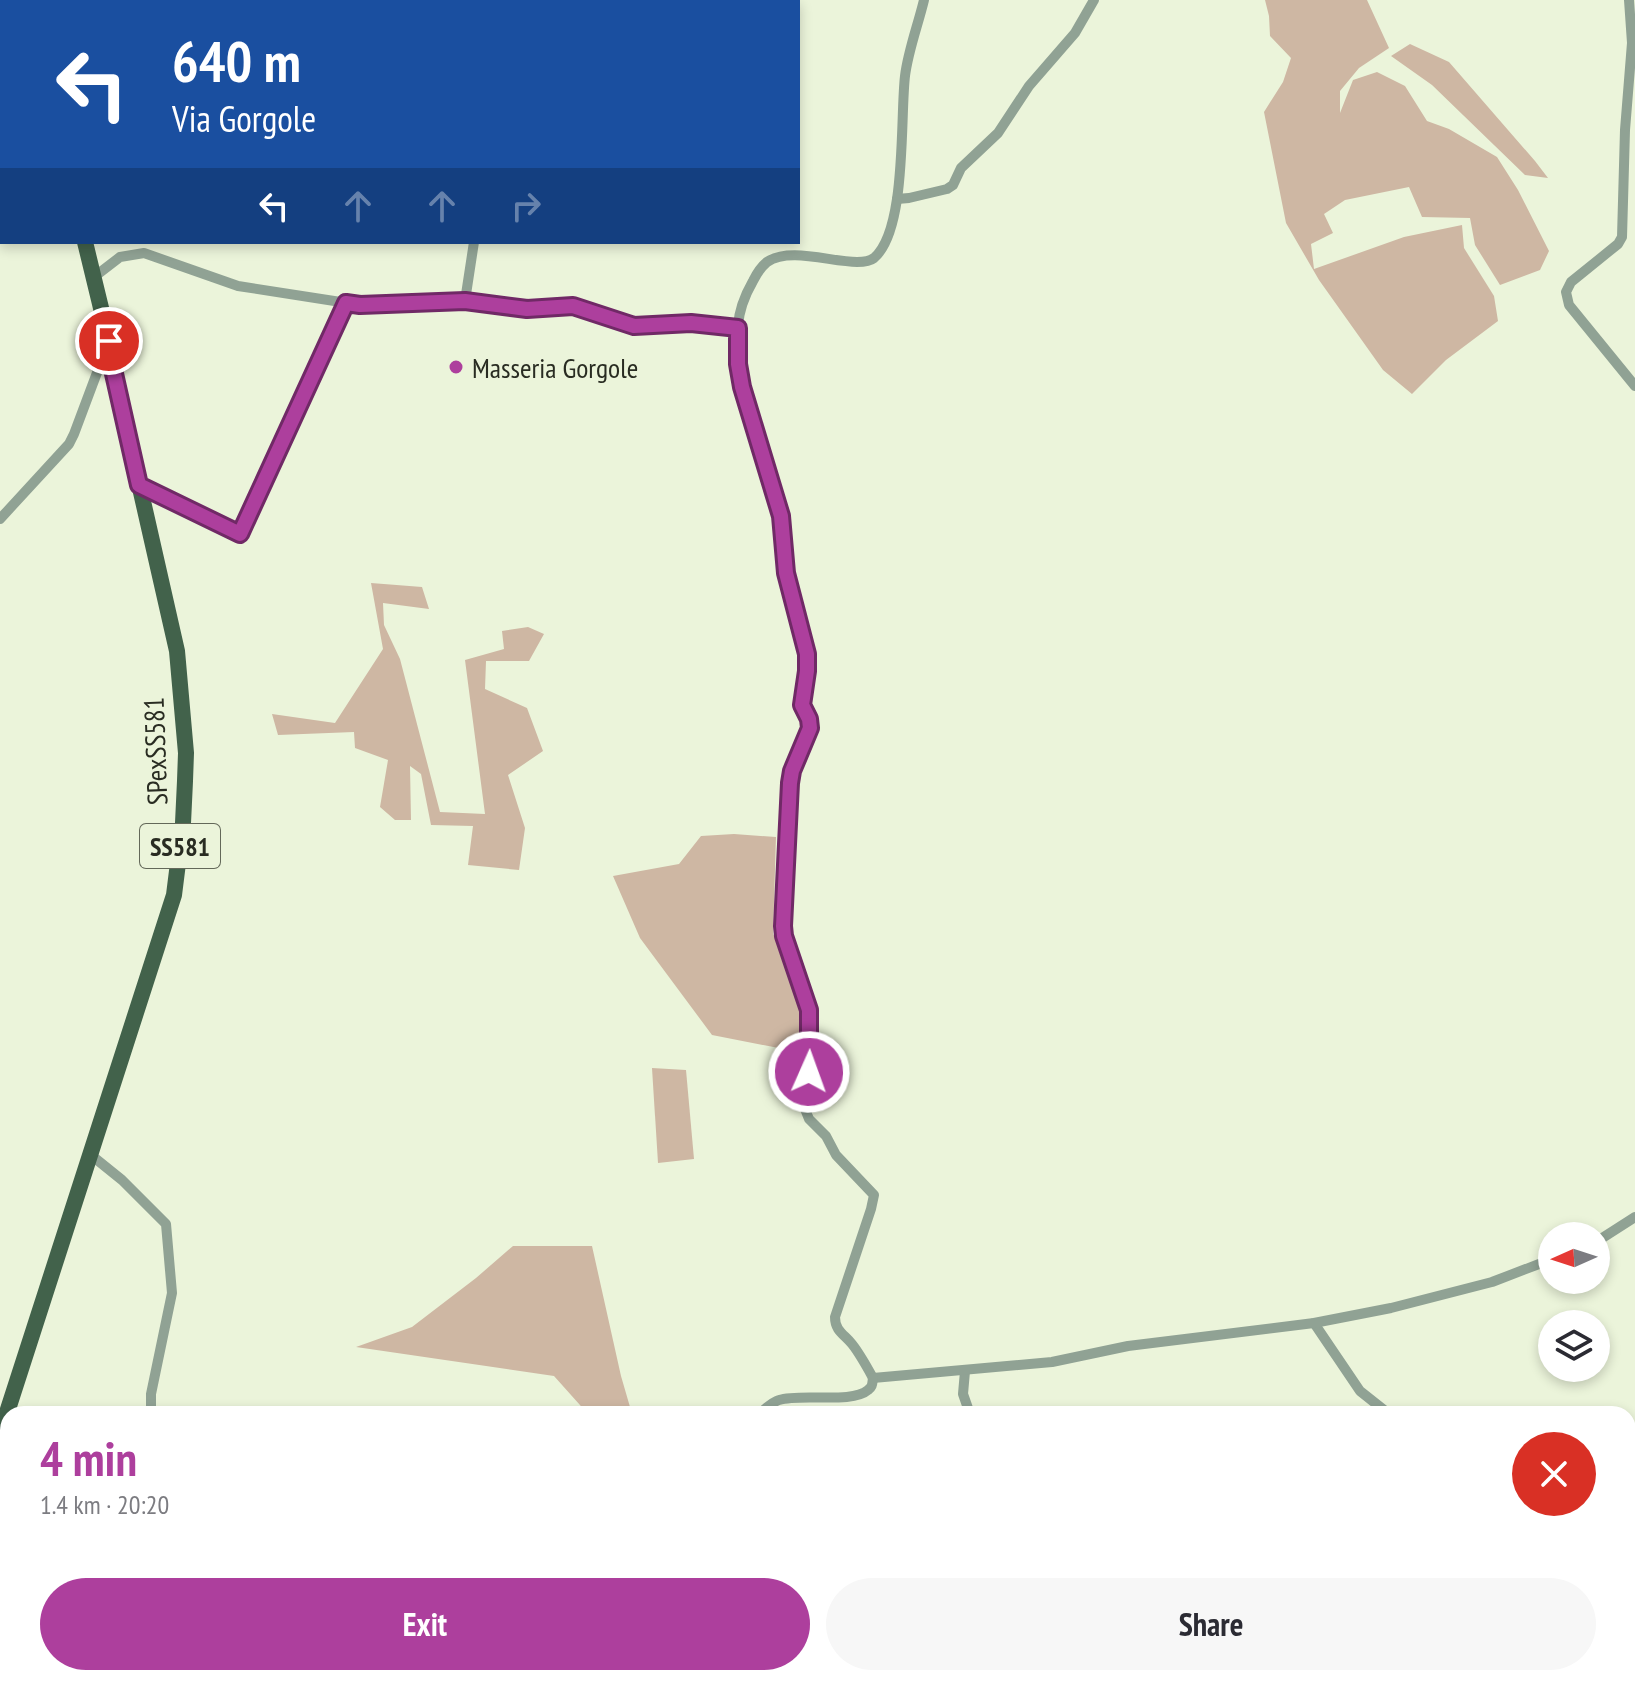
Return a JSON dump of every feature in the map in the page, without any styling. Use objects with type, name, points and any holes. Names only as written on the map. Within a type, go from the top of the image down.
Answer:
[{"type":"main road","name":"SPexSS581","points":[[9,1406],[174,895],[183,823],[186,753],[177,651],[86,244]]},
{"type":"street","points":[[769,1406],[776,1400],[844,1397],[870,1388],[873,1378],[852,1344],[838,1330],[835,1317],[874,1195],[836,1155],[805,1109],[809,1010],[783,926],[790,783],[810,728],[802,705],[807,654],[786,573],[781,516],[742,387],[738,364],[738,328],[745,295],[767,262],[791,255],[849,262],[874,259],[887,236],[897,199],[905,74],[924,0]]},
{"type":"street","points":[[897,199],[947,189],[953,185],[961,168],[998,133],[1029,86],[1075,33],[1094,0]]},
{"type":"street","points":[[1629,0],[1632,43],[1625,130],[1622,237],[1618,244],[1571,282],[1566,292],[1569,305],[1635,386]]},
{"type":"street","points":[[465,301],[474,244]]},
{"type":"street","points":[[94,277],[120,257],[144,253],[238,286],[360,305],[465,301],[527,309],[573,306],[634,326],[691,323],[738,328]]},
{"type":"street","points":[[139,485],[240,534],[346,303]]},
{"type":"street","points":[[0,519],[69,444],[109,341]]},
{"type":"street","points":[[91,1155],[122,1180],[166,1224],[172,1293],[151,1406]]},
{"type":"street","points":[[1610,1233],[1635,1217]]},
{"type":"street","points":[[873,1378],[1052,1362],[1128,1346],[1314,1323],[1391,1308],[1492,1282],[1538,1264]]},
{"type":"street","points":[[1314,1323],[1360,1391],[1379,1406]]},
{"type":"street","points":[[965,1371],[963,1394],[967,1406]]},
{"type":"shaded area","points":[[1265,0],[1367,0],[1389,48],[1359,68],[1340,91],[1340,113],[1353,80],[1377,72],[1405,86],[1427,121],[1449,129],[1497,157],[1518,190],[1549,251],[1540,270],[1500,285],[1475,245],[1470,218],[1422,217],[1409,187],[1345,200],[1324,214],[1333,233],[1311,244],[1314,269],[1404,237],[1462,225],[1464,248],[1494,296],[1498,321],[1446,360],[1412,394],[1383,370],[1319,280],[1286,223],[1264,112],[1283,82],[1291,58],[1270,36]]},
{"type":"shaded area","points":[[1410,44],[1449,62],[1548,178],[1525,175],[1432,85],[1391,56]]},
{"type":"shaded area","points":[[371,583],[422,587],[429,609],[383,603],[384,625],[400,659],[440,812],[485,814],[465,660],[504,649],[502,631],[528,627],[544,634],[529,661],[486,661],[485,689],[527,708],[543,751],[508,775],[525,828],[519,870],[468,865],[473,826],[431,825],[421,774],[410,766],[411,820],[395,820],[380,807],[388,760],[355,748],[354,732],[278,735],[272,714],[335,723],[383,649]]},
{"type":"shaded area","points":[[734,834],[776,837],[773,934],[802,987],[799,1052],[712,1035],[640,938],[613,876],[679,864],[701,836]]},
{"type":"shaded area","points":[[652,1068],[686,1070],[694,1159],[658,1163]]},
{"type":"shaded area","points":[[513,1246],[592,1246],[630,1406],[581,1406],[554,1376],[356,1347],[412,1327]]},
{"type":"place","name":"Masseria Gorgole","points":[[456,367]]},
{"type":"route","points":[[109,341],[139,485],[240,534],[346,303],[465,301],[527,309],[573,306],[634,326],[691,323],[738,328],[738,364],[742,387],[781,516],[786,573],[807,654],[802,705],[810,728],[790,783],[783,926],[809,1010],[809,1072]]}]
